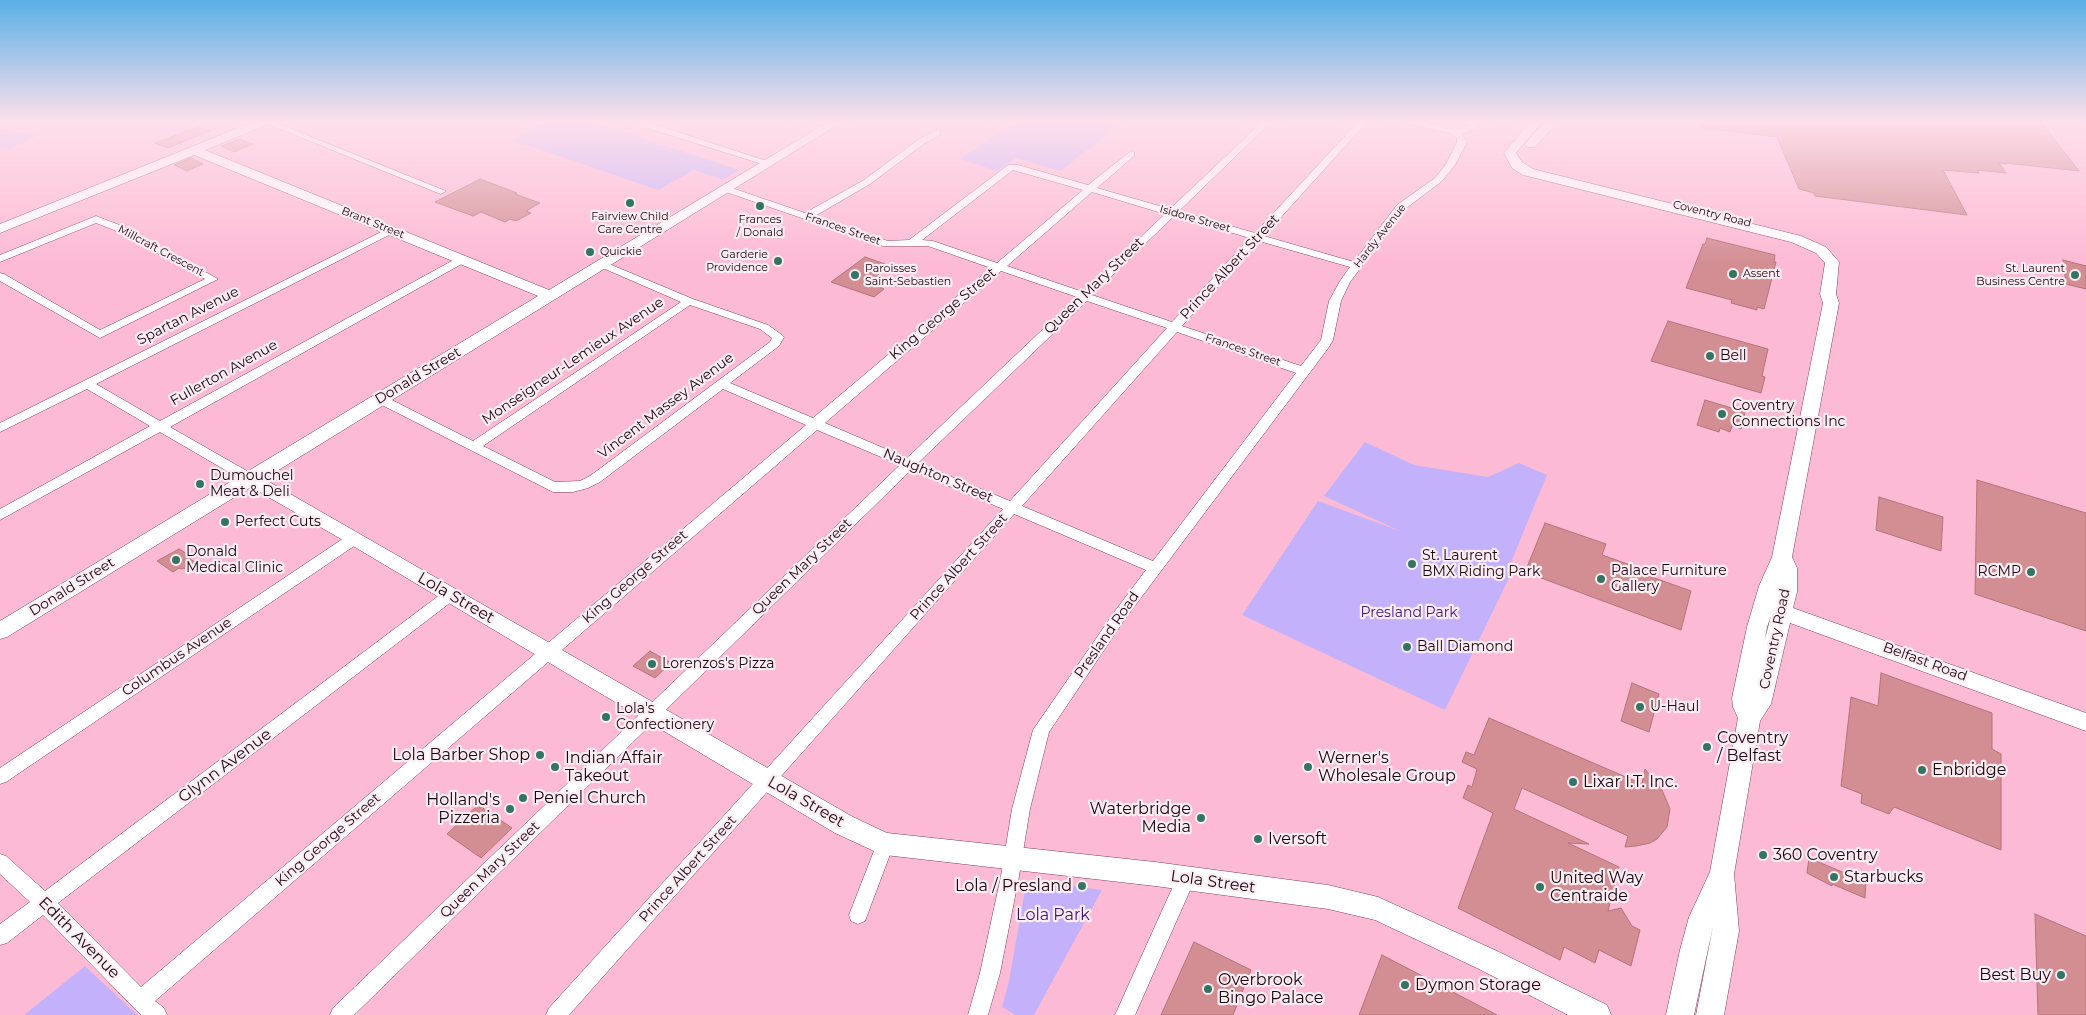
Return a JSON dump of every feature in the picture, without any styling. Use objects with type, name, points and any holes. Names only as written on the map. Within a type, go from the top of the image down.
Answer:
[{"type":"street","points":[[0,228],[146,169]]},
{"type":"street","name":"Brant Street","points":[[242,169],[551,296]]},
{"type":"street","points":[[386,169],[441,191]]},
{"type":"street","name":"Donald Street","points":[[0,631],[758,169]]},
{"type":"street","points":[[807,216],[867,182],[884,169]]},
{"type":"street","name":"Isidore Street","points":[[912,243],[1009,169]]},
{"type":"street","name":"Isidore Street","points":[[1024,169],[1091,187],[1357,266]]},
{"type":"street","name":"King George Street","points":[[140,1001],[1112,169]]},
{"type":"street","name":"Queen Mary Street","points":[[340,1015],[909,464],[1217,169]]},
{"type":"street","name":"Prince Albert Street","points":[[556,1015],[1174,327],[1319,169]]},
{"type":"street","name":"Hardy Avenue","points":[[1335,301],[1345,281],[1401,207],[1444,175],[1447,169]]},
{"type":"street","name":"Coventry Road","points":[[1526,169],[1546,178],[1809,243],[1826,254],[1832,262],[1828,294],[1831,303],[1782,557],[1787,568],[1787,592],[1757,627],[1743,698],[1744,707],[1750,718],[1722,872],[1702,917],[1693,950],[1680,1015]]},
{"type":"street","name":"Coventry Road","points":[[1540,169],[1556,175],[1818,241],[1829,246],[1842,261],[1844,268],[1838,297],[1831,303]]},
{"type":"street","name":"Frances Street","points":[[726,189],[887,244],[929,243],[1304,371]]},
{"type":"street","name":"Millcraft Crescent","points":[[0,259],[96,219],[213,279],[100,335],[0,276]]},
{"type":"street","name":"Millcraft Crescent","points":[[0,266],[104,223]]},
{"type":"street","name":"Spartan Avenue","points":[[0,428],[391,230]]},
{"type":"street","name":"Fullerton Avenue","points":[[0,515],[463,259]]},
{"type":"street","points":[[602,264],[689,301]]},
{"type":"street","name":"Vincent Massey Avenue","points":[[474,446],[553,487],[583,485],[595,479],[775,344],[778,336],[764,327],[689,301]]},
{"type":"street","name":"Monseigneur-Lemieux Avenue","points":[[474,446],[689,301]]},
{"type":"street","name":"Presland Road","points":[[978,1015],[990,973],[1013,860],[1021,809],[1042,730],[1120,615],[1323,347],[1327,340],[1335,301]]},
{"type":"street","name":"Lola Street","points":[[87,384],[355,538],[844,825],[885,844],[1328,897],[1378,909],[1488,960],[1597,1015]]},
{"type":"street","name":"Naughton Street","points":[[721,384],[1155,568]]},
{"type":"street","points":[[380,399],[474,446]]},
{"type":"street","name":"Columbus Avenue","points":[[0,777],[355,538]]},
{"type":"street","name":"Glynn Avenue","points":[[0,936],[450,595]]},
{"type":"street","name":"Belfast Road","points":[[1772,608],[2086,722]]},
{"type":"street","points":[[858,915],[885,844]]},
{"type":"street","name":"Edith Avenue","points":[[0,862],[44,902],[140,1001],[157,1015]]},
{"type":"street","name":"Coventry Road","points":[[1710,1015],[1726,931],[1722,872]]},
{"type":"street","points":[[1125,1015],[1186,879]]},
{"type":"green space","points":[[598,169],[739,170],[723,180],[694,170],[658,190]]},
{"type":"green space","name":"Presland Park","points":[[1365,442],[1414,465],[1488,477],[1519,463],[1547,475],[1507,572],[1511,574],[1445,710],[1242,615],[1318,501],[1400,531],[1324,496]]},
{"type":"green space","name":"Lola Park","points":[[1033,881],[1102,890],[1034,1015],[1016,1015],[1002,1007],[1009,981],[1025,890]]},
{"type":"green space","points":[[85,966],[137,1015],[24,1015]]},
{"type":"building","points":[[1791,169],[2003,169],[2006,173],[1977,170],[1979,173],[1943,170],[1967,215],[1815,196],[1814,193],[1799,189]]},
{"type":"building","points":[[480,179],[540,203],[526,211],[531,213],[516,221],[510,219],[505,222],[481,212],[473,216],[435,202]]},
{"type":"building","name":"Assent","points":[[1707,238],[1775,255],[1774,262],[1776,262],[1764,309],[1757,307],[1757,310],[1731,303],[1732,300],[1686,288]]},
{"type":"building","name":"Paroisses Saint-Sebastien","points":[[865,257],[885,264],[883,265],[888,267],[869,282],[884,289],[874,297],[831,282]]},
{"type":"building","name":"St. Laurent Business Centre","points":[[2063,260],[2086,266],[2086,289],[2066,284]]},
{"type":"building","name":"Bell","points":[[1668,321],[1768,349],[1762,376],[1765,377],[1761,393],[1651,361]]},
{"type":"building","name":"Coventry Connections Inc","points":[[1705,400],[1745,412],[1741,429],[1732,426],[1730,432],[1720,428],[1719,432],[1697,425]]},
{"type":"building","name":"RCMP","points":[[1977,480],[2086,513],[2086,631],[1975,594]]},
{"type":"building","points":[[1879,497],[1943,517],[1941,551],[1876,530]]},
{"type":"building","name":"Palace Furniture Gallery","points":[[1545,523],[1606,544],[1602,555],[1650,572],[1649,576],[1691,591],[1681,630],[1525,572]]},
{"type":"building","name":"Donald Medical Clinic","points":[[179,549],[192,557],[190,559],[201,566],[191,572],[184,568],[179,568],[173,572],[157,561]]},
{"type":"building","name":"Lorenzos's Pizza","points":[[650,651],[671,663],[655,678],[633,666]]},
{"type":"building","name":"Enbridge","points":[[1881,673],[1992,713],[1992,749],[2001,754],[2001,850],[1894,807],[1889,814],[1861,803],[1862,794],[1841,786],[1851,697],[1878,706]]},
{"type":"building","name":"U-Haul","points":[[1632,683],[1659,694],[1649,732],[1621,721]]},
{"type":"building","points":[[1489,718],[1642,784],[1645,769],[1662,790],[1670,809],[1667,827],[1657,839],[1650,843],[1636,846],[1625,847],[1628,836],[1522,788],[1514,809],[1589,844],[1568,843],[1619,867],[1608,911],[1621,908],[1632,926],[1640,930],[1631,966],[1599,950],[1595,963],[1564,947],[1560,960],[1458,908],[1493,813],[1463,798],[1468,785],[1472,787],[1477,769],[1462,762],[1466,752],[1474,755]]},
{"type":"building","points":[[478,805],[512,828],[481,858],[447,834]]},
{"type":"building","name":"Starbucks","points":[[1809,858],[1866,882],[1865,898],[1832,884],[1832,886],[1807,873]]},
{"type":"building","name":"Best Buy","points":[[2035,914],[2086,936],[2086,1015],[2038,1015]]},
{"type":"building","name":"Overbrook Bingo Palace","points":[[1194,942],[1251,970],[1233,1015],[1161,1015]]},
{"type":"building","name":"Dymon Storage","points":[[1382,955],[1497,1015],[1359,1015]]},
{"type":"place","name":"Fairview Child Care Centre","points":[[630,203]]},
{"type":"place","name":"Frances / Donald","points":[[760,206]]},
{"type":"place","name":"Quickie","points":[[590,252]]},
{"type":"place","name":"Garderie Providence","points":[[778,261]]},
{"type":"place","name":"Assent","points":[[1733,274]]},
{"type":"place","name":"Paroisses Saint-Sebastien","points":[[855,275]]},
{"type":"place","name":"St. Laurent Business Centre","points":[[2075,275]]},
{"type":"place","name":"Bell","points":[[1710,356]]},
{"type":"place","name":"Coventry Connections Inc","points":[[1722,414]]},
{"type":"place","name":"Dumouchel Meat & Deli","points":[[200,484]]},
{"type":"place","name":"Perfect Cuts","points":[[225,522]]},
{"type":"place","name":"Donald Medical Clinic","points":[[176,560]]},
{"type":"place","name":"St. Laurent BMX Riding Park","points":[[1412,564]]},
{"type":"place","name":"RCMP","points":[[2031,572]]},
{"type":"place","name":"Palace Furniture Gallery","points":[[1601,579]]},
{"type":"place","name":"Ball Diamond","points":[[1407,647]]},
{"type":"place","name":"Lorenzos's Pizza","points":[[652,664]]},
{"type":"place","name":"U-Haul","points":[[1640,707]]},
{"type":"place","name":"Lola's Confectionery","points":[[606,717]]},
{"type":"place","name":"Coventry / Belfast","points":[[1707,747]]},
{"type":"place","name":"Lola Barber Shop","points":[[540,755]]},
{"type":"place","name":"Indian Affair Takeout","points":[[555,767]]},
{"type":"place","name":"Werner's Wholesale Group","points":[[1308,767]]},
{"type":"place","name":"Enbridge","points":[[1922,770]]},
{"type":"place","name":"Lixar I.T. Inc.","points":[[1573,782]]},
{"type":"place","name":"Peniel Church","points":[[523,798]]},
{"type":"place","name":"Holland's Pizzeria","points":[[510,809]]},
{"type":"place","name":"Waterbridge Media","points":[[1201,818]]},
{"type":"place","name":"Iversoft","points":[[1258,839]]},
{"type":"place","name":"360 Coventry","points":[[1763,855]]},
{"type":"place","name":"Starbucks","points":[[1834,877]]},
{"type":"place","name":"Lola / Presland","points":[[1082,886]]},
{"type":"place","name":"United Way Centraide","points":[[1540,887]]},
{"type":"place","name":"Best Buy","points":[[2061,975]]},
{"type":"place","name":"Dymon Storage","points":[[1405,985]]},
{"type":"place","name":"Overbrook Bingo Palace","points":[[1208,989]]}]
